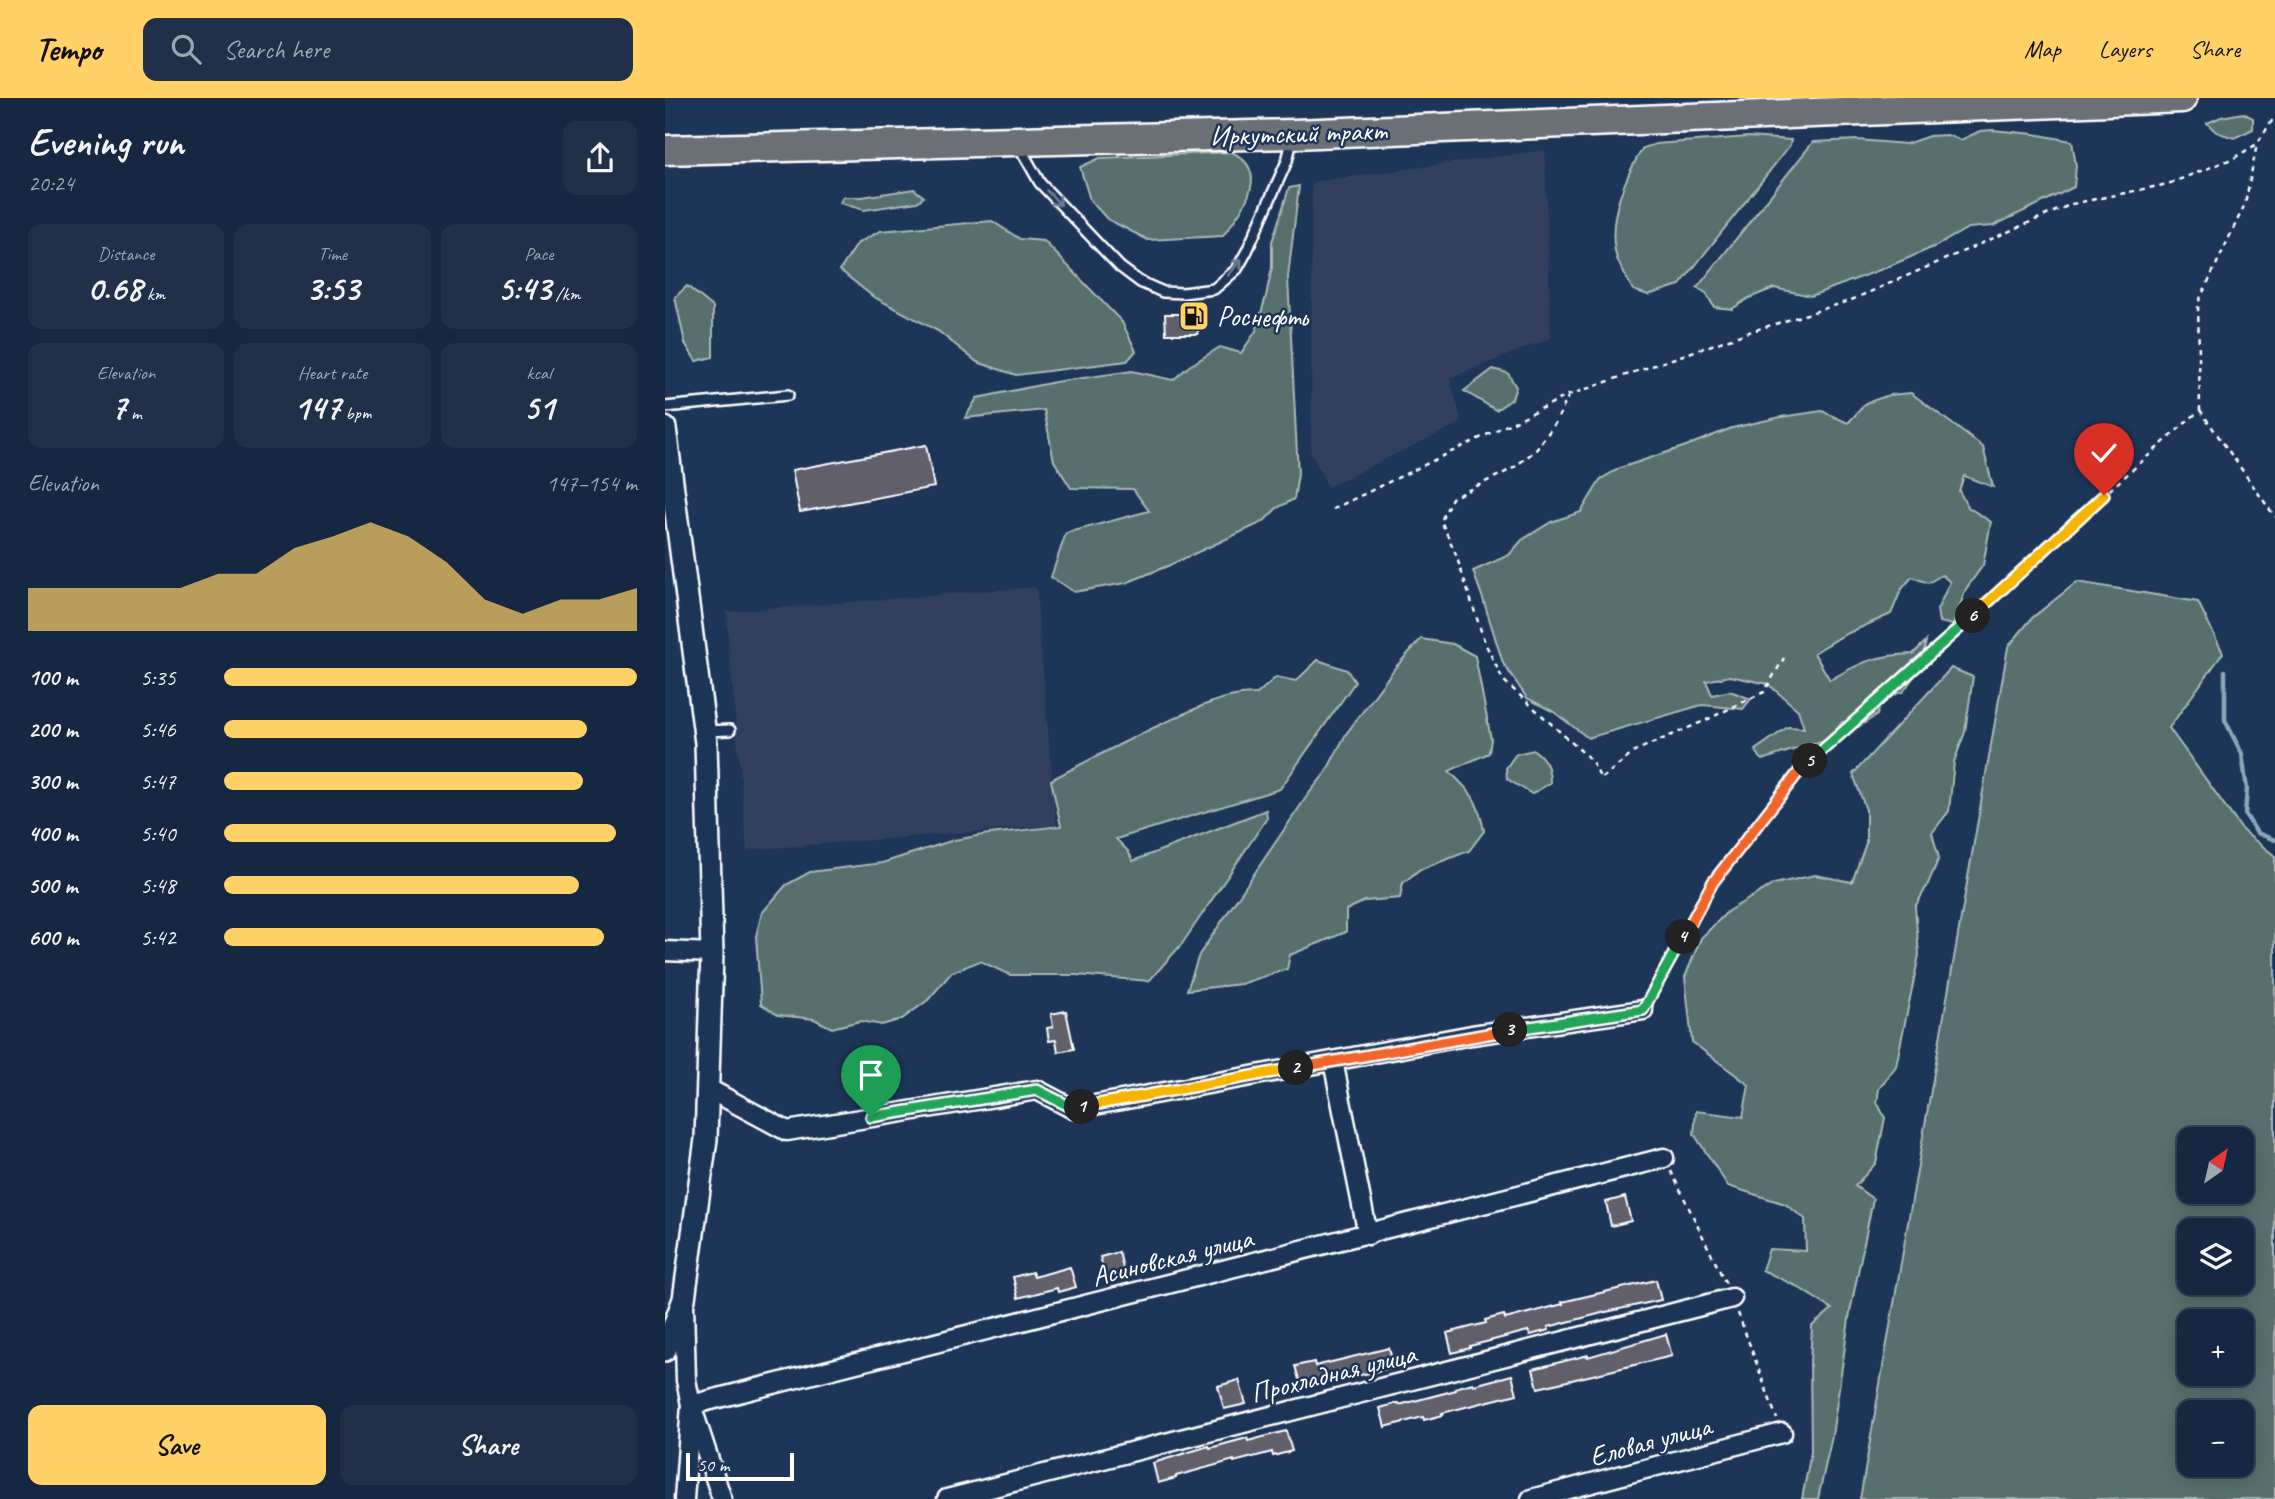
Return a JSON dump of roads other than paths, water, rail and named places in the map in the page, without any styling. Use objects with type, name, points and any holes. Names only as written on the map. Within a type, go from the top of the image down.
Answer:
[{"type":"main road","name":"Иркутский тракт","points":[[665,150],[1294,134],[2182,98]]},
{"type":"street","points":[[665,428],[704,731],[712,953],[706,1139],[684,1299],[687,1380],[691,1405],[722,1499]]},
{"type":"street","points":[[665,951],[712,953]]},
{"type":"street","points":[[707,1088],[787,1131],[1037,1090],[1073,1108],[1472,1035],[1643,1010]]},
{"type":"street","points":[[1333,1061],[1368,1235]]},
{"type":"street","name":"Асиновская улица","points":[[691,1405],[1664,1158]]},
{"type":"street","name":"Прохладная улица","points":[[947,1499],[1733,1298]]},
{"type":"street","points":[[665,1350],[684,1299]]},
{"type":"street","points":[[684,1499],[691,1405]]},
{"type":"street","name":"Еловая улица","points":[[1531,1499],[1782,1433]]},
{"type":"lane","points":[[1016,141],[1040,183],[1120,267],[1140,282],[1163,292],[1183,293],[1214,289],[1237,269],[1287,161],[1294,134]]},
{"type":"lane","points":[[665,407],[787,395]]},
{"type":"lane","points":[[704,731],[730,730]]},
{"type":"waterway","points":[[2225,671],[2225,720],[2242,754],[2247,789],[2245,814],[2257,833],[2275,840]]},
{"type":"place","name":"Роснефть","points":[[1194,316]]}]
